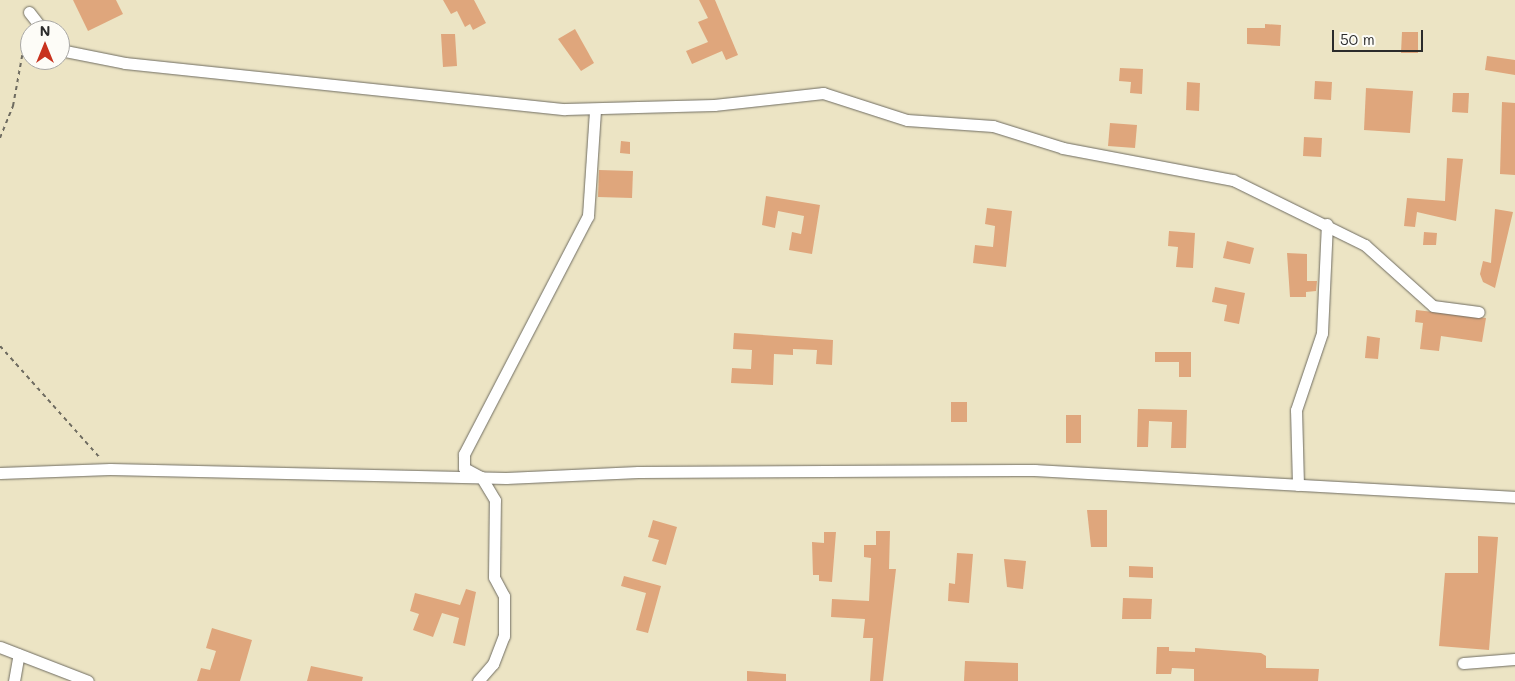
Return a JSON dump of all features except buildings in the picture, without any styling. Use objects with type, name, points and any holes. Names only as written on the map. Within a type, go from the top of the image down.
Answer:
[{"type":"street","points":[[29,12],[35,20]]},
{"type":"street","points":[[70,52],[125,63],[594,110],[714,105],[823,93],[907,120],[992,126],[1063,148],[1233,180],[1365,244],[1433,306],[1479,312]]},
{"type":"street","points":[[478,681],[493,664],[504,636],[504,596],[494,577],[495,500],[481,477],[464,468],[464,454],[588,216],[594,110]]},
{"type":"street","points":[[1298,485],[1296,410],[1322,334],[1327,224]]},
{"type":"street","points":[[0,473],[110,469],[481,477],[1035,470],[1515,497]]},
{"type":"street","points":[[0,647],[88,681]]},
{"type":"street","points":[[14,681],[19,654]]},
{"type":"street","points":[[1463,663],[1515,659]]},
{"type":"path","points":[[0,138],[13,106],[29,12]]},
{"type":"path","points":[[0,346],[110,469]]}]
